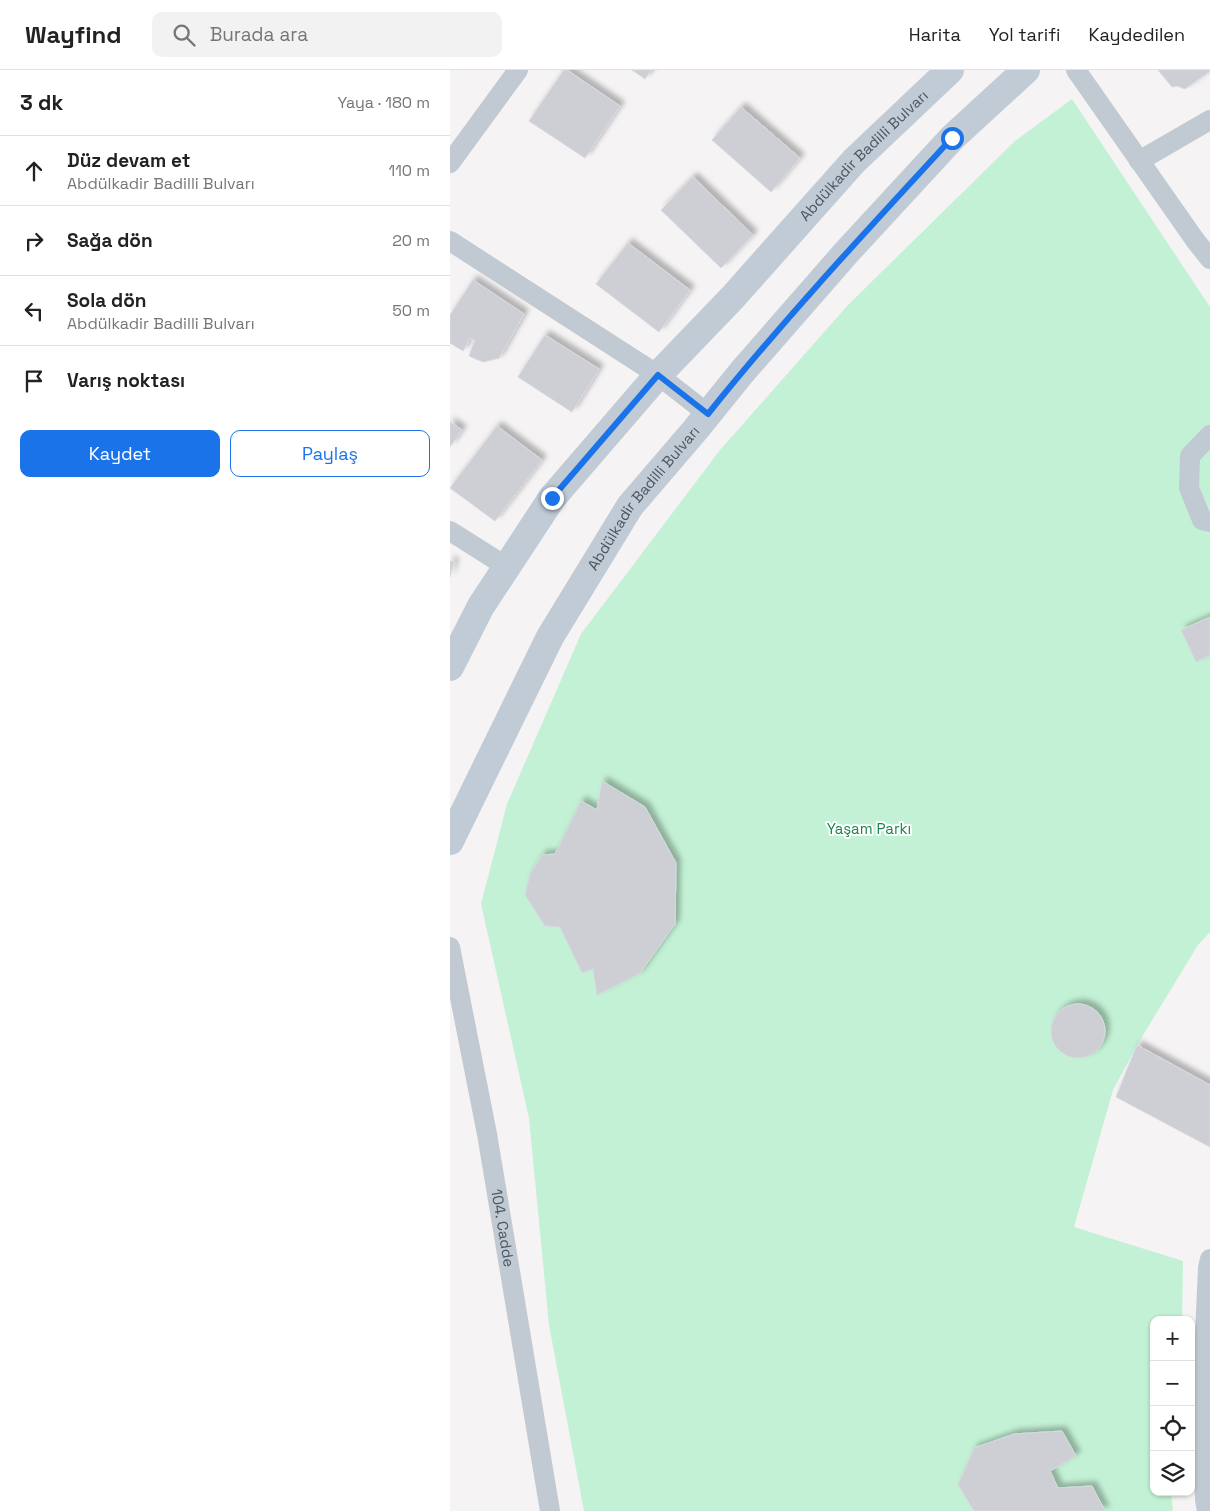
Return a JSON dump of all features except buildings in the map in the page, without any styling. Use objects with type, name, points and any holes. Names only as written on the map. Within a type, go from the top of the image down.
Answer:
[{"type":"main road","name":"Abdülkadir Badilli Bulvarı","points":[[450,666],[481,606],[552,498],[658,375],[733,297],[854,161],[950,70]]},
{"type":"main road","name":"Abdülkadir Badilli Bulvarı","points":[[450,841],[550,637],[630,506],[838,261],[952,138],[1026,70]]},
{"type":"street","points":[[450,164],[518,70]]},
{"type":"street","points":[[1076,70],[1210,259]]},
{"type":"street","points":[[1139,160],[1210,120]]},
{"type":"street","points":[[450,241],[658,375],[708,414]]},
{"type":"street","points":[[1210,435],[1190,456],[1188,488],[1202,520],[1210,522]]},
{"type":"street","points":[[450,530],[507,567]]},
{"type":"street","name":"104. Cadde","points":[[450,947],[487,1134],[550,1511]]},
{"type":"street","points":[[1208,1503],[1202,1400],[1210,1259]]},
{"type":"green space","name":"Yaşam Parkı","points":[[1072,99],[1210,307],[1210,932],[1198,945],[1137,1045],[1113,1090],[1074,1227],[1183,1261],[1182,1316],[1150,1316],[1150,1496],[1171,1496],[1173,1511],[584,1511],[549,1325],[529,1118],[481,904],[507,804],[581,634],[720,450],[848,305],[1015,141]]},
{"type":"route","points":[[552,498],[658,375],[708,414],[845,254],[952,138]]}]
